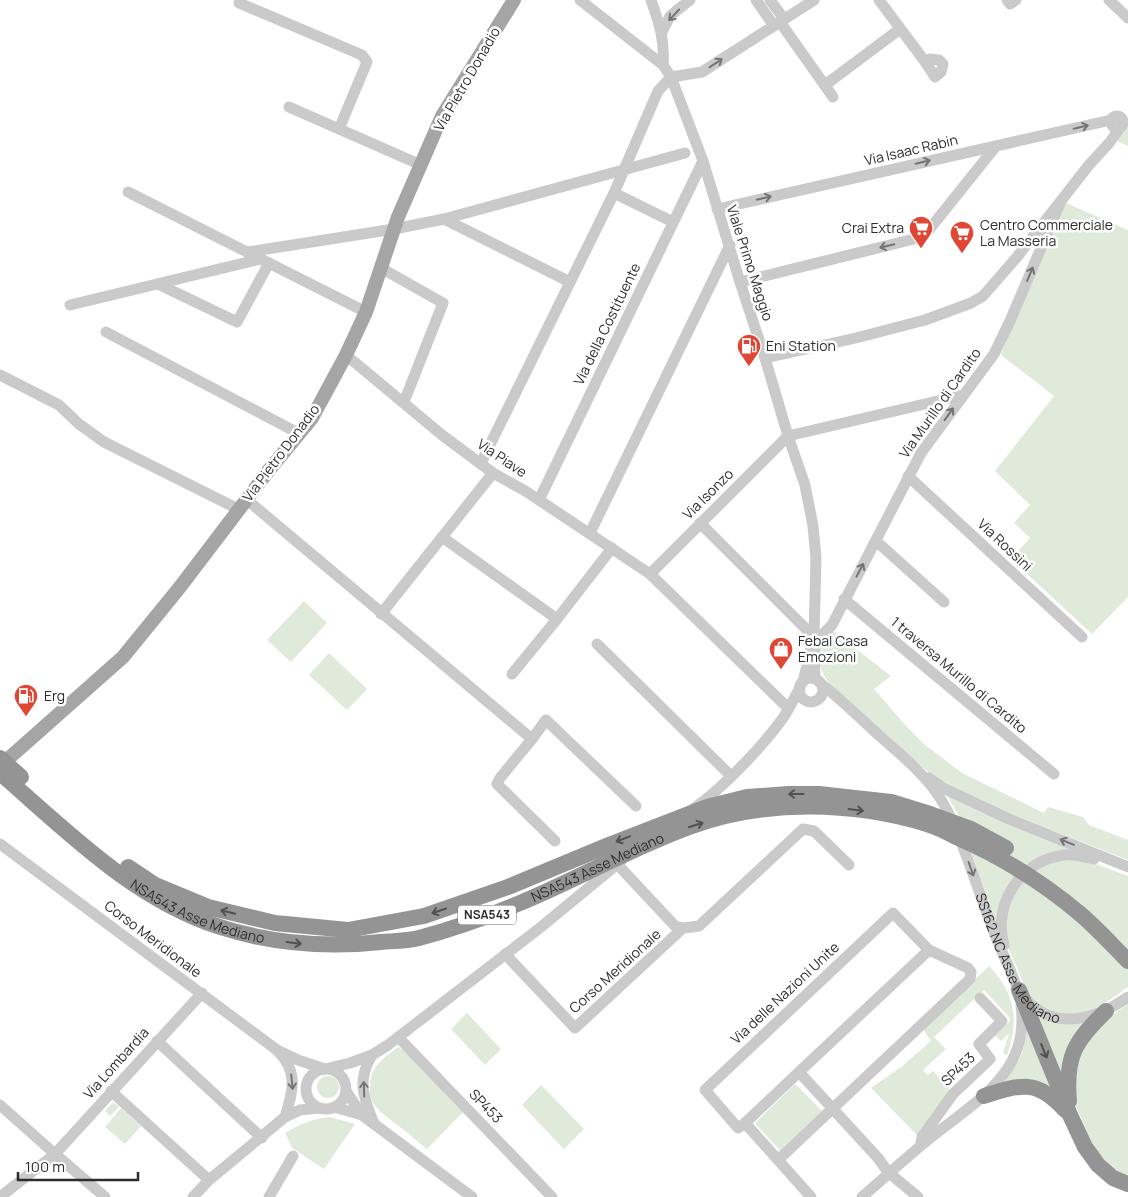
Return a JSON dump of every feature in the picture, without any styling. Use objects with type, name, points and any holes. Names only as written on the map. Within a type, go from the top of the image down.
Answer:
[{"type":"highway","name":"NSA543 Asse Mediano","points":[[0,758],[110,855],[155,885],[208,907],[275,923],[348,930],[424,916],[508,887],[707,807],[747,797],[819,794],[891,802],[970,829],[1008,850],[1048,876],[1088,908],[1128,946]]},
{"type":"highway","name":"NSA543 Asse Mediano","points":[[0,773],[102,862],[141,889],[165,903],[217,926],[247,935],[279,941],[315,946],[355,945],[415,939],[447,930],[520,903],[694,825],[770,808],[801,806],[831,807],[890,815],[930,825],[1000,858],[1042,885],[1080,914],[1128,961]]},
{"type":"highway","points":[[1019,990],[1070,1116],[1085,1147],[1098,1165],[1113,1178],[1128,1184]]},
{"type":"highway","points":[[1070,1116],[1068,1068],[1071,1058],[1084,1034],[1106,1011]]},
{"type":"highway","points":[[984,1096],[1014,1086],[1026,1086],[1048,1094],[1070,1116]]},
{"type":"main road","name":"Via Pietro Donadio","points":[[0,766],[124,657],[180,587],[242,504],[312,418],[346,355],[366,312],[394,229],[442,116],[514,0]]},
{"type":"street","name":"Viale Primo Maggio","points":[[580,0],[663,65],[671,77],[703,161],[788,436],[805,485],[814,526],[816,558],[814,637],[818,681]]},
{"type":"street","points":[[652,0],[662,32],[664,48],[663,65]]},
{"type":"street","points":[[662,32],[670,16],[690,0]]},
{"type":"street","points":[[756,0],[780,22]]},
{"type":"street","points":[[770,0],[780,22],[833,97]]},
{"type":"street","points":[[481,463],[614,193],[658,91],[671,77],[702,72],[814,0]]},
{"type":"street","points":[[879,0],[926,63]]},
{"type":"street","points":[[1007,0],[1010,4],[1016,0]]},
{"type":"street","points":[[1109,0],[1128,18]]},
{"type":"street","points":[[239,3],[362,55],[367,62],[339,130]]},
{"type":"street","points":[[825,85],[900,29]]},
{"type":"street","points":[[288,107],[421,165]]},
{"type":"street","points":[[765,358],[856,338],[925,320],[979,299],[992,287],[1096,156],[1110,142],[1119,120],[1128,107]]},
{"type":"street","name":"Via Isaac Rabin","points":[[717,209],[1119,120]]},
{"type":"street","points":[[740,282],[918,238],[928,231],[996,146]]},
{"type":"street","points":[[248,252],[394,229],[444,219],[685,153]]},
{"type":"street","name":"Via della Costituente","points":[[539,500],[703,161]]},
{"type":"street","points":[[128,192],[366,312]]},
{"type":"street","points":[[614,193],[673,222]]},
{"type":"street","name":"Via Murillo di Cardito","points":[[814,637],[821,636],[832,625],[921,453],[994,354],[1061,201]]},
{"type":"street","points":[[444,219],[570,282]]},
{"type":"street","points":[[590,533],[730,245]]},
{"type":"street","points":[[158,284],[237,322],[265,261]]},
{"type":"street","points":[[70,305],[265,261]]},
{"type":"street","points":[[381,268],[443,303],[404,402]]},
{"type":"street","points":[[106,332],[300,434]]},
{"type":"street","name":"Via Piave","points":[[346,355],[442,435],[493,473],[539,500],[650,574],[788,708]]},
{"type":"street","points":[[0,375],[59,405],[79,424],[104,442],[242,504],[381,614],[532,739]]},
{"type":"street","points":[[788,436],[963,395]]},
{"type":"street","name":"Via Isonzo","points":[[650,574],[788,436]]},
{"type":"street","points":[[381,614],[493,473]]},
{"type":"street","name":"Via Rossini","points":[[908,476],[1082,637]]},
{"type":"street","points":[[700,523],[814,637]]},
{"type":"street","points":[[442,537],[557,619]]},
{"type":"street","points":[[876,541],[944,602]]},
{"type":"street","points":[[512,674],[612,548]]},
{"type":"street","name":"1 traversa Murillo di Cardito","points":[[844,599],[1054,774]]},
{"type":"street","name":"Viale Primo Maggio","points":[[801,685],[814,637]]},
{"type":"street","points":[[597,644],[731,776]]},
{"type":"street","points":[[319,1108],[309,1099],[306,1093],[307,1082],[313,1074],[319,1070],[350,1063],[372,1055],[505,954],[617,864],[697,806],[731,776],[773,731],[801,685],[809,678],[818,681],[823,690],[816,699],[788,708]]},
{"type":"street","name":"SS162 NC Asse Mediano","points":[[818,681],[914,767],[939,795],[954,822],[996,941],[1019,990],[1033,1005],[1055,1017],[1068,1020],[1081,1019],[1106,1011],[1128,997]]},
{"type":"street","points":[[801,685],[800,692],[804,698],[816,699]]},
{"type":"street","name":"SS162 NC Asse Mediano","points":[[816,699],[843,706],[861,719]]},
{"type":"street","points":[[555,842],[497,784],[546,720],[636,806]]},
{"type":"street","name":"SS162 NC Asse Mediano","points":[[914,767],[943,788],[1009,818],[1128,867]]},
{"type":"street","name":"Corso Meridionale","points":[[617,864],[675,926],[683,928],[699,926],[803,829],[814,831],[849,865]]},
{"type":"street","name":"Corso Meridionale","points":[[1,843],[282,1052]]},
{"type":"street","points":[[1009,967],[1001,934],[1001,914],[1007,896],[1014,884],[1027,871],[1048,859],[1065,854],[1111,861]]},
{"type":"street","name":"Via delle Nazioni Unite","points":[[778,1160],[970,979],[971,972],[968,968],[929,950],[893,912],[704,1090],[738,1128],[745,1123],[778,1160],[811,1197]]},
{"type":"street","name":"Corso Meridionale","points":[[505,954],[575,1028],[683,928]]},
{"type":"street","points":[[745,1123],[929,950]]},
{"type":"street","points":[[862,1197],[888,1172],[984,1096],[1001,1077],[1017,1052],[1022,1032],[1019,990]]},
{"type":"street","name":"Via Lombardia","points":[[0,1197],[54,1154],[202,993]]},
{"type":"street","name":"SP453","points":[[921,1146],[922,1137],[952,1094],[990,1059],[979,1044],[1002,1021],[980,998]]},
{"type":"street","name":"SP453","points":[[398,1036],[552,1197]]},
{"type":"street","points":[[157,1041],[262,1138]]},
{"type":"street","points":[[282,1052],[298,1060],[336,1071],[341,1075],[346,1085],[346,1090],[342,1101],[334,1108]]},
{"type":"street","points":[[282,1052],[298,1067],[307,1082]]},
{"type":"street","points":[[282,1052],[293,1082],[293,1091],[285,1117]]},
{"type":"street","points":[[372,1055],[366,1064],[362,1087],[364,1099],[374,1124]]},
{"type":"street","points":[[799,1072],[878,1158],[888,1172],[918,1197]]},
{"type":"street","points":[[346,1090],[362,1115],[472,1197]]},
{"type":"street","points":[[111,1091],[210,1180]]},
{"type":"street","points":[[0,1105],[105,1197]]},
{"type":"street","points":[[193,1197],[210,1180],[285,1117],[300,1110],[319,1108],[334,1108],[362,1115]]},
{"type":"street","points":[[269,1197],[293,1156]]},
{"type":"green space","points":[[1128,119],[1128,146],[1115,140]]},
{"type":"green space","points":[[1066,203],[1128,230],[1128,597],[1092,634],[1011,559],[1030,538],[1014,523],[1030,505],[995,471],[1054,396],[1001,355],[1015,317]]},
{"type":"green space","points":[[304,601],[327,623],[291,662],[267,640]]},
{"type":"green space","points":[[832,630],[891,676],[874,689],[924,744],[962,773],[1044,813],[1048,807],[1083,817],[1089,825],[1128,840],[1128,860],[995,808],[946,785],[927,771],[833,688],[821,669],[818,657],[821,645]]},
{"type":"green space","points":[[329,653],[367,689],[347,710],[309,675]]},
{"type":"green space","points":[[946,793],[1075,848],[1048,853],[1032,861],[998,927],[958,815]]},
{"type":"green space","points":[[1085,860],[1128,876],[1128,987],[1086,1013],[1065,1016],[1053,1013],[1041,1006],[1028,994],[1007,943],[1005,923],[1007,912],[1016,891],[1031,873],[1051,862]]},
{"type":"green space","points":[[989,966],[1005,987],[1013,1008],[1013,1031],[1007,1056],[1003,1052],[1009,1034],[1001,1041],[995,1036],[1009,1022],[1010,1018],[984,990],[934,1037],[946,1049],[923,1070],[928,1075],[933,1071],[948,1087],[949,1092],[918,1136],[871,1088],[901,1067],[931,1041],[924,1031],[925,1027]]},
{"type":"green space","points":[[1128,1004],[1128,1178],[1120,1174],[1100,1156],[1091,1141],[1075,1104],[1071,1088],[1085,1038],[1098,1025]]},
{"type":"green space","points":[[467,1013],[501,1049],[485,1065],[451,1029]]},
{"type":"green space","points":[[1037,1015],[1074,1024],[1086,1022],[1062,1075]]},
{"type":"green space","points":[[1028,1027],[1054,1091],[1005,1082],[1022,1054]]},
{"type":"green space","points":[[398,1047],[406,1052],[463,1112],[427,1149],[382,1113],[371,1097],[370,1088],[373,1073],[379,1063]]},
{"type":"green space","points":[[328,1076],[336,1079],[339,1087],[336,1095],[328,1098],[320,1095],[317,1087],[320,1079]]},
{"type":"green space","points":[[795,1084],[822,1111],[780,1150],[756,1125],[756,1122]]},
{"type":"green space","points":[[541,1085],[584,1129],[564,1149],[522,1105]]},
{"type":"green space","points":[[113,1102],[119,1107],[110,1116],[105,1111]]},
{"type":"green space","points":[[121,1108],[141,1126],[125,1144],[105,1127]]},
{"type":"green space","points":[[330,1117],[355,1124],[324,1169],[292,1148],[285,1133],[306,1122]]},
{"type":"place","name":"Crai Extra","points":[[921,249]]},
{"type":"place","name":"Centro Commerciale La Masseria","points":[[962,254]]},
{"type":"place","name":"Eni Station","points":[[749,367]]},
{"type":"place","name":"Febal Casa Emozioni","points":[[781,670]]},
{"type":"place","name":"Erg","points":[[26,717]]}]
